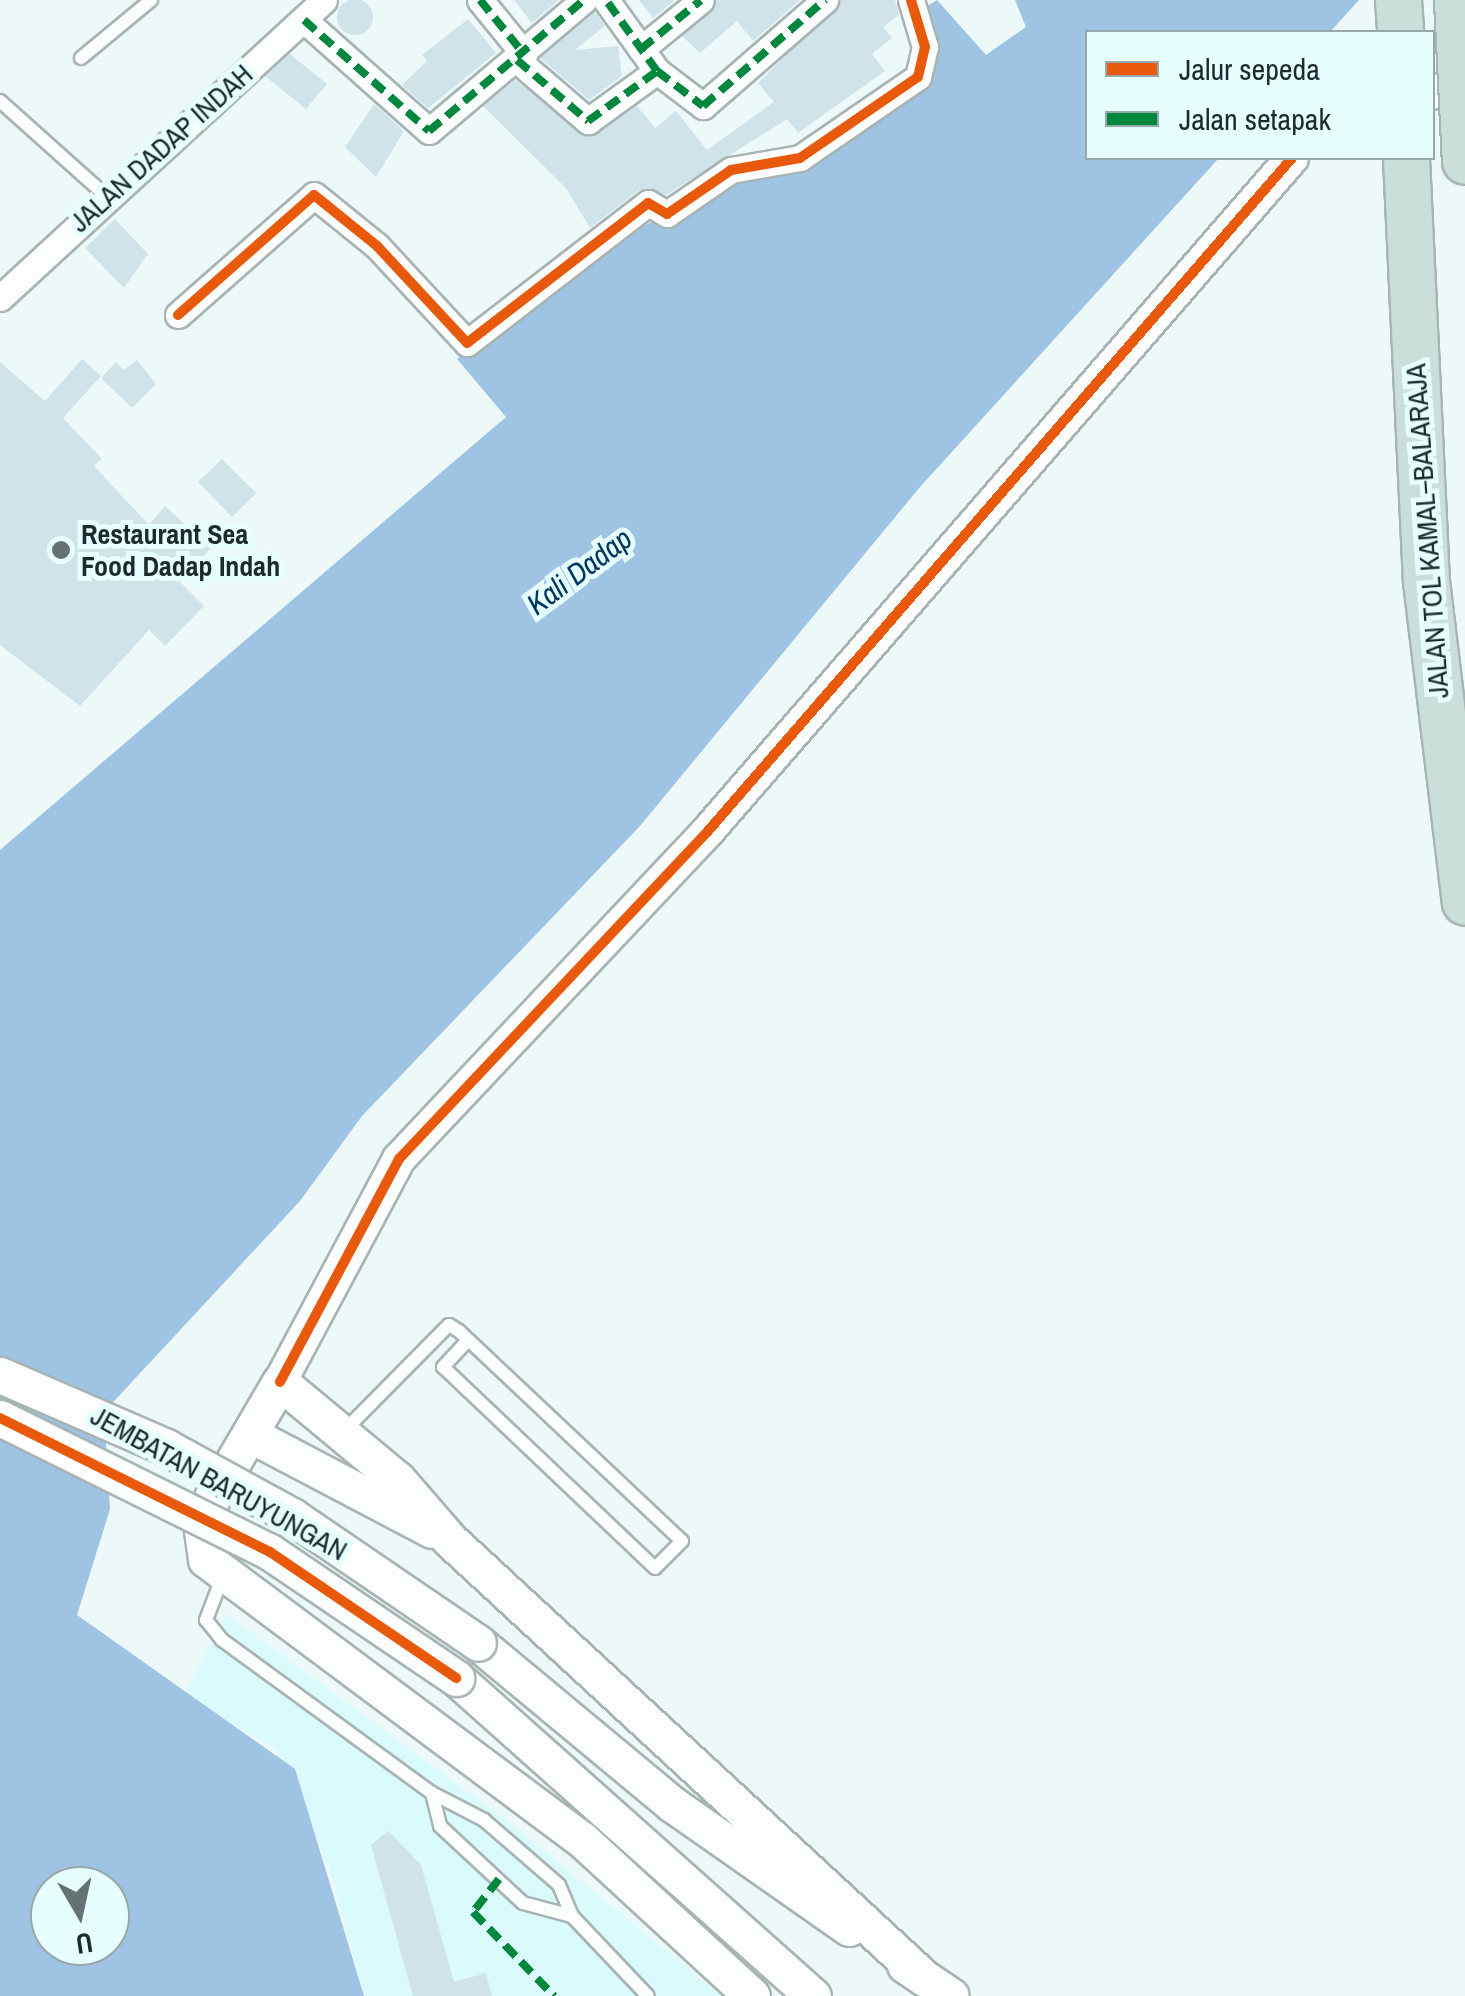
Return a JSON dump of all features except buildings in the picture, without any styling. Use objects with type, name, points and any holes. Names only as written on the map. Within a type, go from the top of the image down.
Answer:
[{"type":"highway","points":[[1398,0],[1400,30]]},
{"type":"highway","points":[[1457,0],[1465,161]]},
{"type":"highway","name":"JALAN TOL KAMAL–BALARAJA","points":[[1406,160],[1426,581],[1465,902]]},
{"type":"main road","name":"JEMBATAN BARUYUNGAN","points":[[0,1375],[166,1447],[292,1516],[478,1643],[672,1804],[937,1986]]},
{"type":"main road","points":[[752,1996],[581,1839],[360,1669],[222,1578],[206,1559],[202,1529],[280,1382],[342,1433],[450,1540],[937,1986]]},
{"type":"main road","name":"JEMBATAN BARUYUNGAN","points":[[0,1418],[270,1552],[456,1678],[813,1996]]},
{"type":"main road","points":[[251,1434],[450,1540]]},
{"type":"main road","points":[[747,1935],[763,1996]]},
{"type":"street","name":"JALAN DADAP INDAH","points":[[0,298],[105,196],[324,0]]},
{"type":"street","points":[[480,0],[521,56],[582,122],[657,71]]},
{"type":"street","points":[[304,20],[422,130],[441,128],[584,0]]},
{"type":"street","points":[[606,0],[657,71],[703,106],[825,0]]},
{"type":"street","points":[[641,50],[701,0]]},
{"type":"street","points":[[178,316],[314,195],[378,246],[467,344],[648,203],[667,214],[731,170],[800,158],[918,77],[926,46],[911,0]]},
{"type":"street","points":[[1435,92],[1465,80]]},
{"type":"street","points":[[280,1382],[399,1159],[708,832],[1290,160]]},
{"type":"lane","points":[[80,58],[151,0]]},
{"type":"lane","points":[[0,101],[105,196]]},
{"type":"lane","points":[[342,1433],[439,1325],[468,1340],[682,1540],[655,1568],[443,1367],[468,1340]]},
{"type":"lane","points":[[222,1578],[206,1620],[222,1640],[432,1793],[454,1797],[531,1860],[559,1886],[572,1916],[648,1996]]},
{"type":"lane","points":[[432,1793],[440,1826],[523,1902],[572,1916]]},
{"type":"shaded area","points":[[226,1614],[512,1824],[721,1996],[364,1996],[329,1866],[275,1748],[183,1697]]},
{"type":"water","name":"Kali Dadap","points":[[937,0],[986,55],[1026,27],[1015,0],[1359,0],[1332,30],[1085,30],[1085,160],[1217,160],[920,487],[640,826],[362,1116],[300,1201],[104,1412],[110,1509],[77,1615],[295,1769],[364,1996],[0,1996],[0,850],[506,417],[457,359],[590,254],[746,173],[810,168],[928,80],[924,8]]},
{"type":"marked path","points":[[480,0],[524,54]]},
{"type":"marked path","points":[[304,20],[429,131],[584,0]]},
{"type":"marked path","points":[[517,60],[588,121],[657,71],[606,0]]},
{"type":"marked path","points":[[641,49],[701,0]]},
{"type":"marked path","points":[[657,71],[703,106],[825,0]]},
{"type":"marked path","points":[[499,1879],[473,1912],[554,1996]]},
{"type":"cycle path","points":[[178,315],[314,195],[377,246],[467,343],[648,203],[667,214],[731,170],[800,158],[918,77],[925,47],[911,0]]},
{"type":"cycle path","points":[[280,1382],[399,1159],[708,831],[1290,160]]},
{"type":"cycle path","points":[[0,1418],[270,1552],[456,1678]]},
{"type":"place","name":"Restaurant Sea Food Dadap Indah","points":[[61,550]]}]
